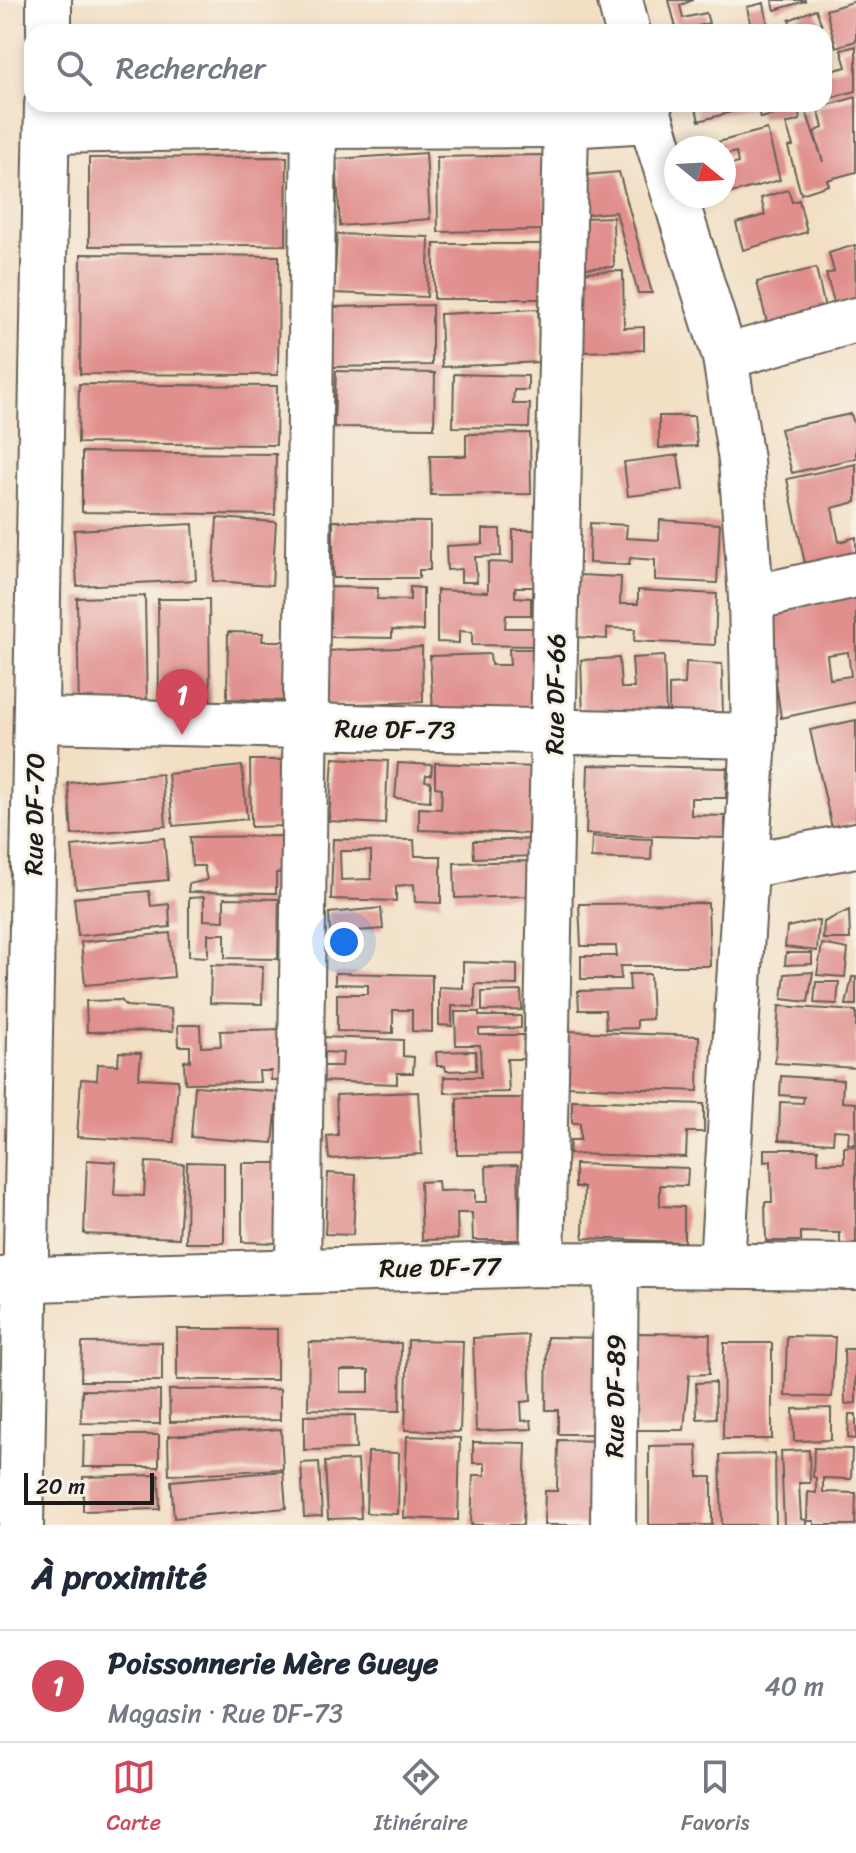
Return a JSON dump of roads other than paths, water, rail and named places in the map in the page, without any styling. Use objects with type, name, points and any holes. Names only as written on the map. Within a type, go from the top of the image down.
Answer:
[{"type":"street","points":[[49,0],[49,24]]},
{"type":"street","points":[[620,0],[626,24]]},
{"type":"street","points":[[47,118],[314,126],[566,125],[648,112],[725,357],[741,460],[751,598],[754,736],[722,1264]]},
{"type":"street","name":"Rue DF-70","points":[[21,1525],[12,1279],[36,720],[47,118]]},
{"type":"street","name":"Rue DF-66","points":[[542,1264],[566,125]]},
{"type":"street","points":[[298,1270],[314,126]]},
{"type":"street","points":[[725,357],[856,320]]},
{"type":"street","points":[[751,598],[856,575]]},
{"type":"street","name":"Rue DF-73","points":[[36,720],[754,736]]},
{"type":"street","points":[[746,866],[856,845]]},
{"type":"street","name":"Rue DF-77","points":[[12,1279],[542,1264],[856,1267]]},
{"type":"street","name":"Rue DF-89","points":[[613,1525],[616,1266]]},
{"type":"place","name":"Poissonnerie Mère Gueye","points":[[182,735]]}]
